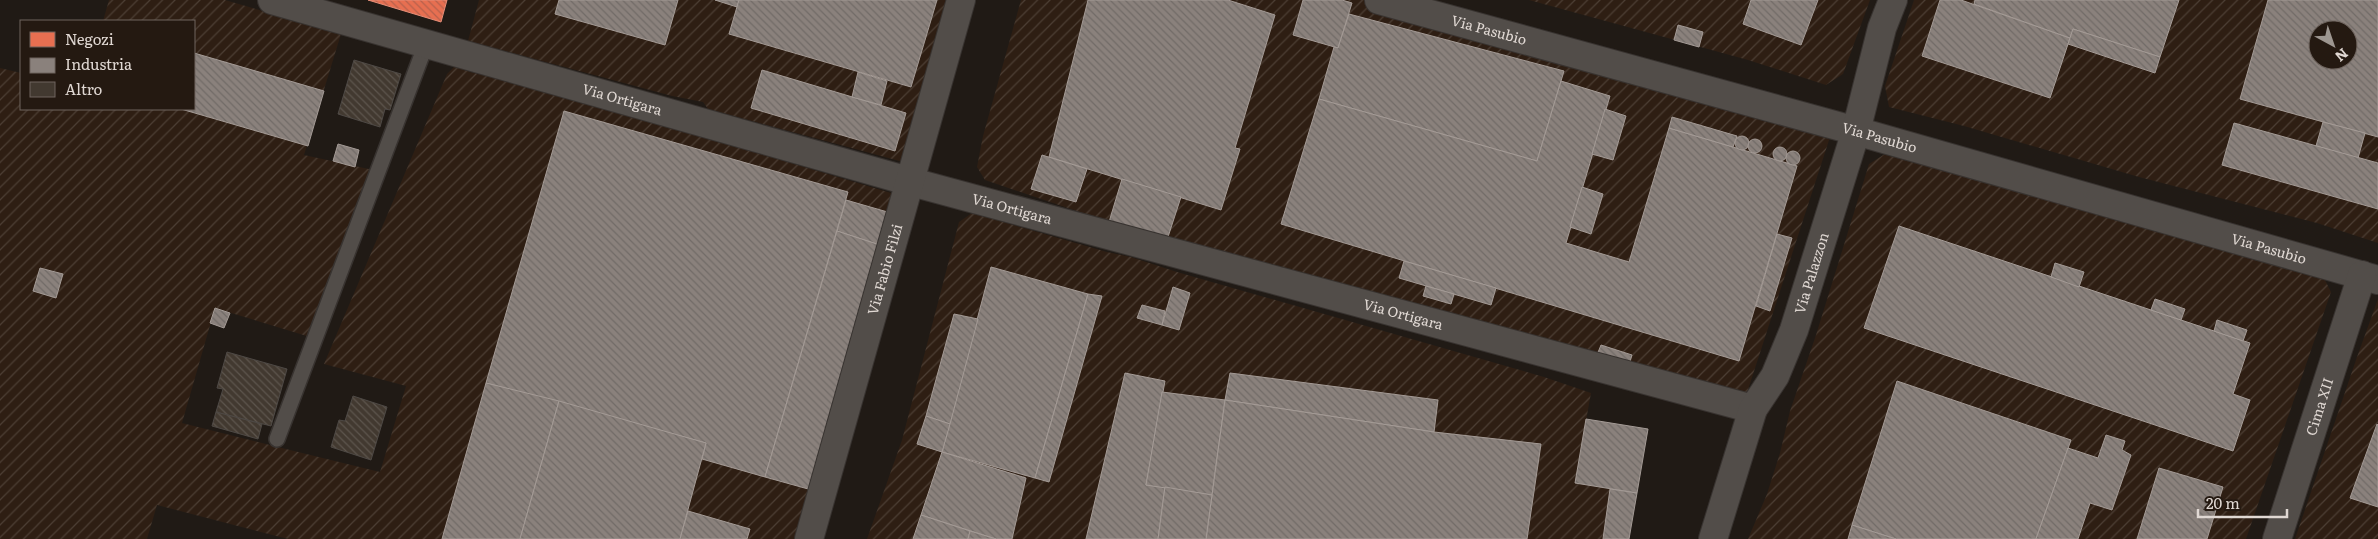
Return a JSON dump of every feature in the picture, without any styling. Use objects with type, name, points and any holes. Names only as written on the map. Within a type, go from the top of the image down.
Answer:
[{"type":"street","name":"Via Ortigara","points":[[272,0],[908,181],[1754,409]]},
{"type":"street","name":"Via Fabio Filzi","points":[[809,539],[908,181],[961,0]]},
{"type":"street","name":"Via Pasubio","points":[[1380,0],[1856,131],[2370,278]]},
{"type":"street","name":"Via Palazzon","points":[[1713,539],[1754,409],[1775,376],[1794,330],[1856,131],[1882,28],[1892,0]]},
{"type":"street","name":"Cima XII","points":[[2277,539],[2370,278]]},
{"type":"lane","points":[[278,439],[426,44]]},
{"type":"shaded area","points":[[109,0],[225,0],[341,34],[304,155],[378,171],[310,337],[215,308],[182,423],[380,472],[406,386],[324,364],[447,74],[455,66],[470,72],[531,85],[911,199],[812,539],[288,539],[157,505],[147,539],[0,539],[0,68],[20,73],[20,110],[195,110],[195,20],[103,20]]},
{"type":"shaded area","points":[[479,0],[975,0],[958,60],[918,166],[708,109],[703,102],[672,96],[468,41]]},
{"type":"shaded area","points":[[1021,0],[1372,0],[1832,131],[1744,402],[1109,222],[985,180],[977,167],[983,136]]},
{"type":"shaded area","points":[[1529,0],[1870,0],[1843,74],[1826,85],[1748,60]]},
{"type":"shaded area","points":[[1914,0],[2378,0],[2378,243],[2317,223],[2139,177],[1964,126],[1889,107],[1885,86]]},
{"type":"shaded area","points":[[1888,152],[2153,228],[2325,280],[2331,292],[2246,539],[1748,539],[1767,494],[1780,453],[1790,411],[1816,335],[1869,164]]},
{"type":"shaded area","points":[[972,213],[1107,252],[1131,257],[1177,272],[1544,377],[1591,393],[1575,482],[1610,489],[1603,539],[867,539],[902,440],[959,222]]},
{"type":"shaded area","points":[[2378,299],[2378,539],[2295,539],[2357,357]]},
{"type":"building: Negozi","points":[[368,0],[447,0],[441,22]]},
{"type":"building: Industria","points":[[559,0],[678,0],[665,45],[555,14]]},
{"type":"building: Industria","points":[[715,0],[739,0],[737,7]]},
{"type":"building: Industria","points":[[739,0],[937,0],[911,87],[729,34]]},
{"type":"building: Industria","points":[[1088,0],[1228,0],[1275,15],[1235,148],[1240,149],[1221,210],[1049,157]]},
{"type":"building: Industria","points":[[1303,0],[1342,0],[1352,3],[1338,48],[1293,35]]},
{"type":"building: Industria","points":[[1751,0],[1818,0],[1801,45],[1743,24]]},
{"type":"building: Industria","points":[[1940,0],[1961,0],[2070,38],[2050,98],[1922,56]]},
{"type":"building: Industria","points":[[1975,0],[2179,0],[2160,57],[2073,29],[2070,38],[1974,4]]},
{"type":"building: Industria","points":[[2268,0],[2378,0],[2378,137],[2240,99]]},
{"type":"building: Industria","points":[[1349,14],[1564,71],[1537,161],[1319,99],[1334,47],[1338,48]]},
{"type":"building: Industria","points":[[1678,25],[1703,32],[1699,47],[1674,40]]},
{"type":"building: Industria","points":[[2073,29],[2160,57],[2155,73],[2068,44]]},
{"type":"building: Industria","points":[[195,53],[324,91],[308,146],[184,110],[195,110]]},
{"type":"building: Industria","points":[[762,70],[906,113],[895,151],[751,108]]},
{"type":"building: Industria","points":[[858,72],[887,81],[881,105],[852,97]]},
{"type":"building: Industria","points":[[1561,81],[1610,96],[1566,243],[1629,262],[1669,128],[1797,166],[1739,361],[1281,224],[1319,99],[1537,161]]},
{"type":"building: Industria","points":[[1605,109],[1626,116],[1613,160],[1592,154]]},
{"type":"building: Industria","points":[[564,111],[848,192],[765,477],[702,459],[706,443],[486,383]]},
{"type":"building: Industria","points":[[1672,117],[1737,136],[1733,147],[1669,128]]},
{"type":"building: Industria","points":[[2323,122],[2365,133],[2358,158],[2316,146]]},
{"type":"building: Industria","points":[[2234,123],[2378,163],[2378,209],[2222,165]]},
{"type":"building: Industria","points":[[1742,136],[1747,138],[1749,143],[1747,148],[1742,150],[1737,148],[1735,143],[1737,138]]},
{"type":"building: Industria","points":[[1755,139],[1760,141],[1762,146],[1760,151],[1755,153],[1750,151],[1748,146],[1750,141]]},
{"type":"building: Industria","points":[[338,144],[359,150],[355,167],[333,161]]},
{"type":"building: Industria","points":[[1780,147],[1785,149],[1787,154],[1785,159],[1780,161],[1775,159],[1773,154],[1775,149]]},
{"type":"building: Industria","points":[[1793,151],[1798,153],[1800,158],[1798,163],[1793,165],[1788,163],[1786,158],[1788,153]]},
{"type":"building: Industria","points":[[1042,155],[1087,169],[1076,202],[1031,189]]},
{"type":"building: Industria","points":[[1122,179],[1181,197],[1167,240],[1109,222]]},
{"type":"building: Industria","points":[[1582,187],[1603,194],[1591,234],[1570,227]]},
{"type":"building: Industria","points":[[846,200],[898,215],[889,248],[837,231]]},
{"type":"building: Industria","points":[[1899,226],[2250,343],[2233,394],[2250,400],[2233,451],[1864,328]]},
{"type":"building: Industria","points":[[837,231],[889,248],[819,492],[765,477]]},
{"type":"building: Industria","points":[[1777,234],[1792,238],[1770,311],[1756,306]]},
{"type":"building: Industria","points":[[1404,261],[1496,288],[1491,305],[1399,278]]},
{"type":"building: Industria","points":[[2055,263],[2084,272],[2079,287],[2051,277]]},
{"type":"building: Industria","points":[[991,267],[1088,294],[1035,478],[942,452]]},
{"type":"building: Industria","points":[[40,268],[63,274],[56,298],[33,291]]},
{"type":"building: Industria","points":[[1426,286],[1454,294],[1451,304],[1423,296]]},
{"type":"building: Industria","points":[[1173,287],[1190,293],[1179,330],[1162,325]]},
{"type":"building: Industria","points":[[1088,294],[1102,296],[1049,482],[1035,478]]},
{"type":"building: Industria","points":[[2155,299],[2185,309],[2181,320],[2151,310]]},
{"type":"building: Industria","points":[[1142,305],[1165,311],[1162,325],[1137,318]]},
{"type":"building: Industria","points":[[215,308],[230,313],[224,328],[210,323]]},
{"type":"building: Industria","points":[[954,314],[978,319],[950,424],[926,416]]},
{"type":"building: Industria","points":[[2217,320],[2247,330],[2243,341],[2214,331]]},
{"type":"building: Industria","points":[[1601,345],[1632,355],[1629,365],[1597,355]]},
{"type":"building: Industria","points":[[1125,373],[1165,381],[1146,485],[1165,487],[1158,539],[1086,539]]},
{"type":"building: Industria","points":[[1230,373],[1438,400],[1434,432],[1225,400]]},
{"type":"building: Industria","points":[[1897,381],[2071,440],[2036,539],[1896,539],[1852,525]]},
{"type":"building: Industria","points":[[486,383],[559,401],[520,539],[442,539]]},
{"type":"building: Industria","points":[[1162,392],[1225,400],[1212,495],[1146,485]]},
{"type":"building: Industria","points":[[1225,400],[1434,432],[1541,444],[1527,539],[1206,539]]},
{"type":"building: Industria","points":[[559,401],[706,443],[680,539],[520,539]]},
{"type":"building: Industria","points":[[926,416],[950,424],[942,452],[917,444]]},
{"type":"building: Industria","points":[[1586,419],[1648,429],[1637,493],[1575,483]]},
{"type":"building: Industria","points":[[2378,425],[2378,507],[2350,498]]},
{"type":"building: Industria","points":[[2106,435],[2125,441],[2122,450],[2131,455],[2112,510],[2090,503],[2078,539],[2036,539],[2068,448],[2098,458]]},
{"type":"building: Industria","points":[[942,452],[1026,478],[1012,539],[996,539],[921,515]]},
{"type":"building: Industria","points":[[2159,468],[2223,487],[2207,539],[2137,539]]},
{"type":"building: Industria","points":[[1165,487],[1212,495],[1206,539],[1158,539]]},
{"type":"building: Industria","points":[[1610,489],[1637,493],[1629,539],[1603,539]]},
{"type":"building: Industria","points":[[688,511],[750,529],[747,539],[680,539]]},
{"type":"building: Industria","points":[[921,515],[970,531],[968,539],[913,539]]},
{"type":"building: Industria","points":[[1852,525],[1896,539],[1848,539]]},
{"type":"building: Industria","points":[[970,531],[996,539],[968,539]]},
{"type":"building: Altro","points":[[354,60],[401,74],[390,110],[385,109],[380,127],[338,114]]},
{"type":"building: Altro","points":[[227,352],[287,369],[271,426],[216,412],[223,389],[217,388]]},
{"type":"building: Altro","points":[[353,396],[387,407],[371,460],[331,447],[339,420],[345,421]]},
{"type":"building: Altro","points":[[216,412],[262,424],[258,439],[212,426]]}]
